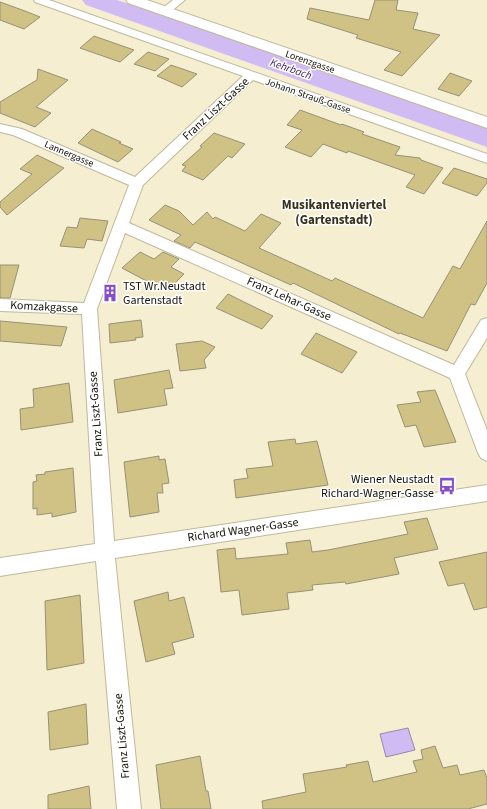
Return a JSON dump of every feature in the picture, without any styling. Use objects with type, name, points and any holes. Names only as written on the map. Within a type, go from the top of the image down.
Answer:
[{"type":"street","name":"Johann Strauß-Gasse","points":[[39,0],[487,159]]},
{"type":"street","name":"Lorenzgasse","points":[[133,0],[487,122]]},
{"type":"street","points":[[165,12],[180,0]]},
{"type":"street","name":"Franz Liszt-Gasse","points":[[129,809],[105,550],[89,309],[137,183],[251,75]]},
{"type":"street","name":"Lannergasse","points":[[0,128],[17,132],[137,183]]},
{"type":"street","name":"Franz Lehar-Gasse","points":[[120,225],[458,374]]},
{"type":"street","name":"Komzakgasse","points":[[0,305],[89,309]]},
{"type":"street","points":[[487,324],[458,374],[487,453]]},
{"type":"street","name":"Richard Wagner-Gasse","points":[[0,567],[487,493]]},
{"type":"shaded area","points":[[408,728],[415,750],[386,757],[380,734]]},
{"type":"building","points":[[375,0],[398,0],[396,10],[418,13],[413,29],[440,35],[402,76],[384,70],[401,52],[356,38],[358,35],[307,19],[310,8],[369,20]]},
{"type":"building","points":[[0,2],[40,17],[24,29],[0,20]]},
{"type":"building","points":[[94,36],[134,50],[120,62],[80,48]]},
{"type":"building","points":[[148,52],[169,59],[155,71],[134,64]]},
{"type":"building","points":[[171,65],[197,74],[182,87],[157,76]]},
{"type":"building","points":[[38,69],[68,80],[36,107],[51,113],[35,127],[0,113],[0,102],[37,80]]},
{"type":"building","points":[[450,73],[472,81],[459,96],[438,89]]},
{"type":"building","points":[[300,110],[364,132],[362,134],[400,147],[395,155],[420,158],[421,160],[443,168],[424,194],[406,187],[415,175],[348,151],[347,153],[323,144],[311,157],[285,147],[302,130],[287,125]]},
{"type":"building","points":[[92,129],[133,149],[118,162],[78,143]]},
{"type":"building","points":[[214,133],[245,144],[232,158],[228,156],[203,180],[182,171],[186,166],[182,165],[202,147],[200,146]]},
{"type":"building","points":[[37,155],[64,168],[7,215],[0,207],[0,202],[32,174],[20,169]]},
{"type":"building","points":[[454,168],[487,179],[487,183],[477,196],[442,183]]},
{"type":"building","points":[[165,205],[179,211],[193,225],[207,212],[213,219],[215,217],[245,231],[261,214],[281,223],[259,248],[332,281],[335,278],[423,318],[453,266],[460,269],[487,221],[487,283],[475,305],[471,304],[447,351],[400,333],[399,334],[293,283],[291,285],[195,242],[190,248],[174,241],[181,235],[149,220]]},
{"type":"building","points":[[80,218],[108,221],[102,241],[87,239],[84,248],[60,246],[67,227],[77,228]]},
{"type":"building","points":[[140,252],[154,259],[163,252],[179,259],[171,267],[184,274],[171,287],[161,281],[156,286],[122,268]]},
{"type":"building","points":[[0,265],[19,265],[10,298],[0,298]]},
{"type":"building","points":[[228,294],[273,316],[262,329],[216,308]]},
{"type":"building","points":[[141,320],[143,337],[135,338],[136,340],[110,343],[109,324]]},
{"type":"building","points":[[0,321],[67,327],[61,346],[0,341]]},
{"type":"building","points":[[316,333],[357,352],[342,373],[301,354]]},
{"type":"building","points":[[202,341],[215,347],[204,360],[206,368],[180,371],[176,344]]},
{"type":"building","points":[[169,370],[173,388],[164,389],[167,405],[118,413],[114,380]]},
{"type":"building","points":[[69,383],[73,422],[21,430],[20,409],[34,407],[33,389]]},
{"type":"building","points":[[435,390],[456,442],[424,447],[416,425],[405,427],[397,405],[421,402],[417,392]]},
{"type":"building","points":[[295,439],[296,444],[317,441],[328,485],[236,498],[234,480],[248,478],[246,469],[273,466],[268,442]]},
{"type":"building","points":[[159,456],[159,460],[165,459],[169,483],[162,484],[163,493],[157,493],[159,512],[130,517],[124,462]]},
{"type":"building","points":[[73,468],[76,512],[52,517],[52,513],[37,515],[37,508],[33,509],[33,482],[37,481],[36,475],[45,474],[45,472]]},
{"type":"building","points":[[427,518],[438,549],[394,558],[399,574],[346,584],[345,582],[312,585],[313,590],[287,593],[289,609],[242,615],[239,590],[221,592],[217,550],[235,548],[236,559],[288,554],[286,543],[310,540],[312,552],[328,550],[408,534],[404,522]]},
{"type":"building","points":[[487,552],[487,607],[474,610],[464,583],[448,586],[439,562]]},
{"type":"building","points":[[168,592],[169,601],[184,597],[194,637],[172,643],[175,654],[146,662],[134,601]]},
{"type":"building","points":[[80,595],[84,663],[47,670],[45,601]]},
{"type":"building","points":[[86,704],[88,744],[50,750],[48,712]]},
{"type":"building","points":[[435,746],[443,768],[457,765],[460,775],[484,770],[487,778],[487,804],[468,809],[263,809],[262,801],[306,792],[303,774],[347,767],[346,765],[368,761],[373,782],[417,772],[413,761],[423,759],[421,750]]},
{"type":"building","points":[[200,756],[206,791],[208,791],[211,809],[161,809],[156,765]]},
{"type":"building","points":[[89,786],[91,809],[48,809],[48,795]]},
{"type":"waterway","name":"Kehrbach","points":[[94,0],[487,138]]},
{"type":"place","name":"TST Wr.Neustadt Gartenstadt","points":[[110,293]]},
{"type":"place","name":"Wiener Neustadt Richard-Wagner-Gasse","points":[[447,486]]},
{"type":"district","name":"Musikantenviertel (Gartenstadt)","points":[[334,212]]}]
